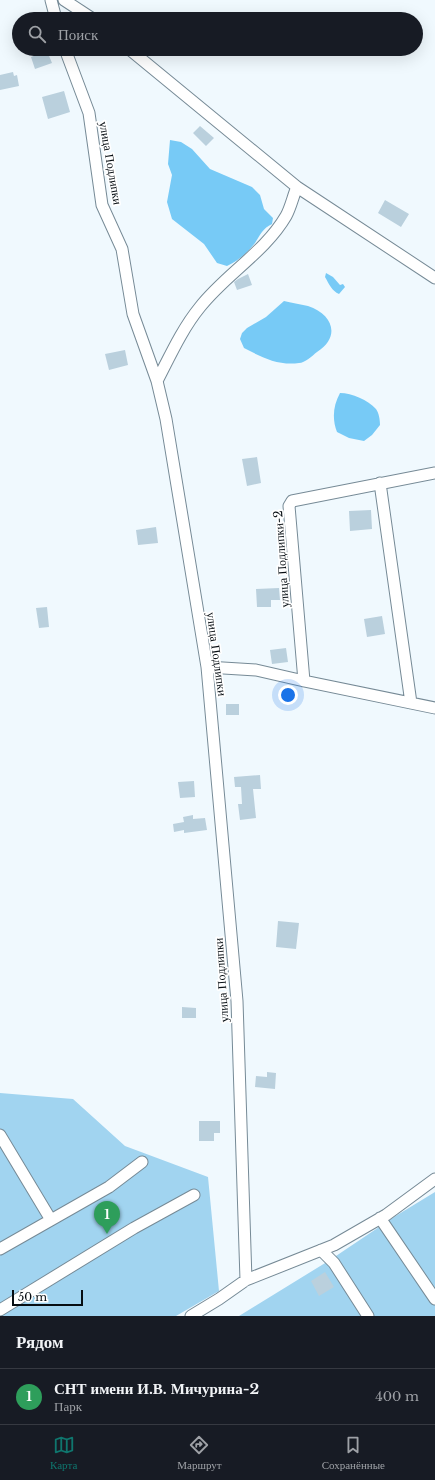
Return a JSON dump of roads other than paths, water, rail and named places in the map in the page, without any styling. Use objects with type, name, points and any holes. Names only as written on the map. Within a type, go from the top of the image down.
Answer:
[{"type":"street","points":[[51,0],[54,12]]},
{"type":"street","points":[[64,0],[82,12]]},
{"type":"street","name":"улица Подлипки","points":[[68,56],[89,113],[102,205],[122,249],[133,314],[157,381],[166,419],[207,667],[237,1001],[246,1280]]},
{"type":"street","points":[[138,56],[297,187],[435,278]]},
{"type":"street","points":[[157,381],[172,350],[200,307],[216,289],[271,236],[286,215],[297,187]]},
{"type":"street","name":"улица Подлипки-2","points":[[304,681],[289,506],[292,501],[435,473]]},
{"type":"street","points":[[380,483],[411,703]]},
{"type":"street","points":[[207,667],[256,670],[435,708]]},
{"type":"street","points":[[0,1135],[50,1220]]},
{"type":"street","points":[[0,1249],[109,1187],[142,1162]]},
{"type":"street","points":[[191,1316],[219,1300],[246,1280],[334,1245],[380,1218],[435,1180]]},
{"type":"street","points":[[0,1310],[134,1228],[194,1195]]},
{"type":"street","points":[[380,1218],[435,1299]]},
{"type":"street","points":[[321,1250],[334,1263],[368,1316]]},
{"type":"place","name":"СНТ имени И.В. Мичурина-2","points":[[107,1234]]}]
